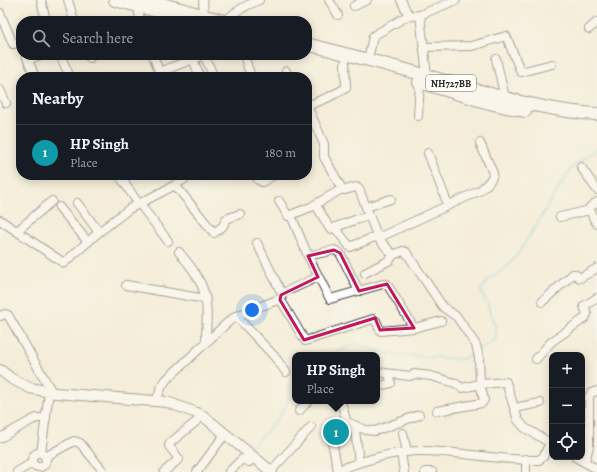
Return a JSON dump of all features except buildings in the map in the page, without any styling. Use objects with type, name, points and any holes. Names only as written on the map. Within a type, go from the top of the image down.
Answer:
[{"type":"highway","points":[[115,0],[162,5],[193,16]]},
{"type":"highway","name":"NH727BB","points":[[312,46],[345,63],[424,79],[563,111],[597,114]]},
{"type":"highway","name":"NH727BB","points":[[312,52],[328,53],[368,60],[515,109],[568,120],[597,123]]},
{"type":"main road","points":[[0,370],[12,379],[30,388],[51,392],[167,402],[204,416],[271,471]]},
{"type":"street","points":[[41,0],[45,16]]},
{"type":"street","points":[[68,0],[73,16]]},
{"type":"street","points":[[199,16],[203,0]]},
{"type":"street","points":[[230,16],[245,6],[259,0]]},
{"type":"street","points":[[329,0],[338,15]]},
{"type":"street","points":[[354,6],[367,0]]},
{"type":"street","points":[[401,0],[409,14],[412,16],[420,15],[456,0]]},
{"type":"street","points":[[141,16],[143,3]]},
{"type":"street","points":[[0,13],[13,44],[16,44]]},
{"type":"street","points":[[368,60],[373,36],[409,14]]},
{"type":"street","points":[[418,116],[424,79],[424,47],[420,15]]},
{"type":"street","points":[[589,29],[597,22]]},
{"type":"street","points":[[424,47],[472,46],[506,36],[521,72],[552,64]]},
{"type":"street","points":[[496,58],[505,98]]},
{"type":"street","points":[[28,60],[33,72]]},
{"type":"street","points":[[62,60],[68,72]]},
{"type":"street","points":[[154,60],[159,72]]},
{"type":"street","points":[[166,72],[191,60]]},
{"type":"street","points":[[193,60],[198,72]]},
{"type":"street","points":[[206,60],[212,72]]},
{"type":"street","points":[[246,60],[249,72]]},
{"type":"street","points":[[312,104],[346,88],[345,63]]},
{"type":"street","points":[[0,90],[6,103]]},
{"type":"street","points":[[312,117],[324,144],[324,157],[342,189]]},
{"type":"street","points":[[335,228],[350,247],[378,237],[479,191],[492,178],[492,169],[480,143]]},
{"type":"street","points":[[428,153],[448,205]]},
{"type":"street","points":[[581,167],[597,190]]},
{"type":"street","points":[[122,180],[138,203],[168,241]]},
{"type":"street","points":[[0,220],[64,263],[129,208],[183,180]]},
{"type":"street","points":[[175,185],[214,233],[222,226],[226,218],[240,214]]},
{"type":"street","points":[[279,201],[288,216],[314,205],[342,189],[358,188],[378,237],[393,255]]},
{"type":"street","points":[[314,205],[318,206],[328,228],[330,229],[335,228],[391,199]]},
{"type":"street","points":[[17,231],[52,201]]},
{"type":"street","points":[[597,202],[590,207],[590,212],[597,224]]},
{"type":"street","points":[[77,203],[99,232]]},
{"type":"street","points":[[59,207],[88,242]]},
{"type":"street","points":[[560,217],[590,210]]},
{"type":"street","points":[[294,220],[308,256],[330,299],[382,284],[387,284],[414,328]]},
{"type":"street","points":[[257,243],[282,302],[305,341],[373,319],[376,321],[380,330],[414,328],[441,321]]},
{"type":"street","points":[[308,256],[334,250],[340,253],[359,291]]},
{"type":"street","points":[[365,273],[390,260],[393,255],[403,251],[406,252],[443,307],[457,317],[476,345],[479,358],[480,384],[484,400],[482,403],[437,411]]},
{"type":"street","points":[[179,252],[203,288],[205,299],[206,342]]},
{"type":"street","points":[[542,302],[573,274],[580,278],[597,268]]},
{"type":"street","points":[[156,401],[166,380],[236,316],[277,300],[318,276]]},
{"type":"street","points":[[126,285],[205,299]]},
{"type":"street","points":[[536,359],[551,342],[585,318],[586,314],[584,306],[597,298]]},
{"type":"street","points":[[0,316],[5,314],[8,315],[51,392],[46,418],[43,455],[46,463],[45,469],[36,467],[32,463]]},
{"type":"street","points":[[236,316],[274,356],[286,372]]},
{"type":"street","points":[[380,372],[410,376],[414,374],[431,376],[455,383],[462,388],[480,384],[506,382],[518,420],[526,428],[549,442]]},
{"type":"street","points":[[380,387],[391,383],[390,374]]},
{"type":"street","points":[[585,462],[589,446],[589,397],[591,393],[597,391]]},
{"type":"street","points":[[514,408],[540,403]]},
{"type":"street","points":[[299,412],[306,404]]},
{"type":"street","points":[[342,404],[348,427],[355,430],[359,462]]},
{"type":"street","points":[[347,422],[366,430],[375,431],[419,415]]},
{"type":"street","points":[[164,472],[178,459],[169,446],[170,443],[204,416]]},
{"type":"street","points":[[0,438],[32,420],[37,418],[46,418]]},
{"type":"street","points":[[271,471],[311,427]]},
{"type":"street","points":[[403,433],[404,472]]},
{"type":"street","points":[[197,472],[227,436]]},
{"type":"street","points":[[331,437],[340,471],[359,462],[384,456],[419,451],[541,459],[549,446]]},
{"type":"street","points":[[32,463],[33,456],[37,453],[43,455],[77,441],[104,472]]},
{"type":"street","points":[[230,472],[242,459],[249,462],[254,457]]},
{"type":"street","points":[[526,459],[526,472]]},
{"type":"street","points":[[581,460],[597,469]]},
{"type":"street","points":[[17,472],[32,463]]},
{"type":"street","points":[[425,472],[432,472]]},
{"type":"highlighted area","points":[[334,250],[340,253],[359,291],[387,284],[414,328],[380,330],[375,318],[304,340],[280,300],[281,295],[318,277],[308,256]]},
{"type":"waterway","points":[[479,349],[495,340],[496,330],[481,291],[487,281],[508,266],[520,251],[570,170],[597,148]]},
{"type":"waterway","points":[[337,352],[355,344],[390,354],[463,359],[475,352]]},
{"type":"waterway","points":[[249,448],[260,438],[282,411],[289,398],[289,388],[292,386]]},
{"type":"waterway","points":[[222,472],[235,460]]},
{"type":"place","name":"HP Singh","points":[[336,432]]}]
